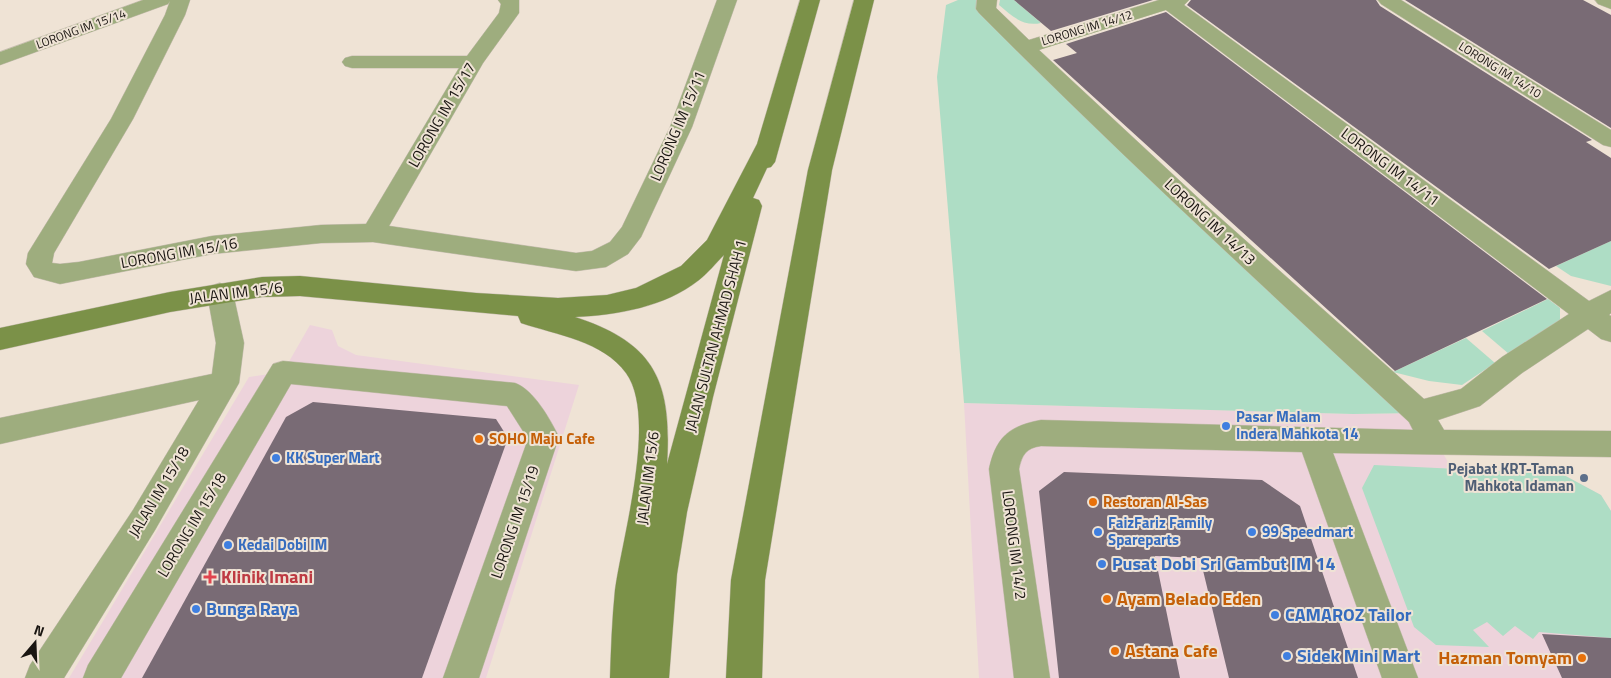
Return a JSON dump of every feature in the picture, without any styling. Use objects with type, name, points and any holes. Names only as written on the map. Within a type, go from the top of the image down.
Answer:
[{"type":"main road","name":"JALAN SULTAN AHMAD SHAH 1","points":[[651,678],[660,575],[670,513],[707,361],[810,0]]},
{"type":"main road","points":[[744,678],[748,580],[816,190],[864,0]]},
{"type":"main road","name":"JALAN IM 15/6","points":[[0,339],[220,293],[262,287],[300,286],[476,303],[558,308],[607,305],[641,297],[669,285],[690,273],[717,246],[767,146]]},
{"type":"main road","name":"JALAN IM 15/6","points":[[476,303],[550,321],[603,339],[628,357],[637,366],[646,382],[655,428],[632,590],[628,678]]},
{"type":"street","name":"LORONG IM 15/14","points":[[0,59],[161,0]]},
{"type":"street","name":"LORONG IM 15/16","points":[[180,0],[175,15],[122,119],[41,253],[39,264],[43,270],[60,274],[79,272],[212,245],[322,234],[373,234],[576,262],[597,260],[619,248]]},
{"type":"street","name":"LORONG IM 15/17","points":[[373,234],[473,62],[509,13],[511,2],[508,0]]},
{"type":"street","name":"LORONG IM 15/11","points":[[619,248],[632,231],[680,127],[727,0]]},
{"type":"street","name":"LORONG IM 14/13","points":[[987,0],[986,9],[1024,48],[1174,190],[1418,413],[1435,443]]},
{"type":"street","name":"LORONG IM 14/10","points":[[1388,0],[1611,140]]},
{"type":"street","points":[[1605,0],[1611,3]]},
{"type":"street","name":"LORONG IM 14/12","points":[[1024,48],[1174,2]]},
{"type":"street","name":"LORONG IM 14/11","points":[[1174,2],[1604,315]]},
{"type":"street","points":[[352,62],[473,62]]},
{"type":"street","name":"JALAN IM 15/18","points":[[43,678],[144,520],[225,383],[230,343],[220,293]]},
{"type":"street","points":[[1418,413],[1470,398],[1512,365],[1604,315]]},
{"type":"street","name":"LORONG IM 15/18","points":[[101,678],[283,372]]},
{"type":"street","name":"LORONG IM 15/19","points":[[283,372],[515,395],[544,438],[461,678]]},
{"type":"street","points":[[0,431],[225,383]]},
{"type":"street","name":"LORONG IM 14/2","points":[[1032,678],[1004,469],[1007,453],[1015,442],[1026,435],[1041,433],[1313,441],[1611,444]]},
{"type":"street","points":[[1313,441],[1400,678]]},
{"type":"shaded area","points":[[310,325],[332,330],[338,346],[356,355],[579,385],[486,678],[69,678],[249,377],[283,372]]},
{"type":"shaded area","points":[[964,403],[1353,414],[1419,413],[1451,467],[1562,474],[1601,495],[1611,511],[1611,678],[979,678]]},
{"type":"green space","points":[[958,0],[987,0],[986,9],[1419,413],[1353,414],[964,403],[937,77],[946,5]]},
{"type":"green space","points":[[1000,0],[1014,0],[1041,23],[1035,24],[1018,20],[999,5]]},
{"type":"green space","points":[[1611,241],[1611,286],[1571,276],[1556,266]]},
{"type":"green space","points":[[1548,299],[1560,308],[1560,320],[1509,354],[1482,331]]},
{"type":"green space","points":[[1466,338],[1495,363],[1462,385],[1429,381],[1393,372]]},
{"type":"green space","points":[[1374,465],[1562,474],[1601,495],[1611,511],[1611,638],[1539,632],[1533,639],[1515,626],[1503,636],[1487,622],[1473,630],[1489,647],[1436,645],[1414,627],[1362,488]]},
{"type":"building","points":[[1014,0],[1153,0],[1051,31]]},
{"type":"building","points":[[1191,0],[1376,0],[1380,6],[1592,140],[1586,142],[1611,158],[1611,241],[1549,269],[1187,5]]},
{"type":"building","points":[[1405,0],[1583,0],[1611,15],[1611,128]]},
{"type":"building","points":[[1166,12],[1547,299],[1395,371],[1053,60],[1077,53],[1066,44]]},
{"type":"building","points":[[313,402],[496,419],[508,438],[422,678],[142,678],[286,417]]},
{"type":"building","points":[[1064,472],[1262,480],[1300,506],[1358,678],[1229,678],[1200,558],[1155,556],[1180,678],[1059,678],[1039,491]]},
{"type":"building","name":"Hazman Tomyam","points":[[1542,634],[1611,638],[1611,678],[1562,678]]},
{"type":"place","name":"Pasar Malam Indera Mahkota 14","points":[[1226,426]]},
{"type":"place","name":"SOHO Maju Cafe","points":[[479,439]]},
{"type":"place","name":"KK Super Mart","points":[[276,458]]},
{"type":"place","name":"Pejabat KRT-Taman Mahkota Idaman","points":[[1584,478]]},
{"type":"place","name":"Restoran Al-Sas","points":[[1093,502]]},
{"type":"place","name":"FaizFariz Family Spareparts","points":[[1098,532]]},
{"type":"place","name":"99 Speedmart","points":[[1252,532]]},
{"type":"place","name":"Kedai Dobi IM","points":[[228,545]]},
{"type":"place","name":"Pusat Dobi Sri Gambut IM 14","points":[[1102,564]]},
{"type":"place","name":"Klinik Imani","points":[[210,577]]},
{"type":"place","name":"Ayam Belado Eden","points":[[1107,599]]},
{"type":"place","name":"Bunga Raya","points":[[196,609]]},
{"type":"place","name":"CAMAROZ Tailor","points":[[1275,615]]},
{"type":"place","name":"Astana Cafe","points":[[1115,651]]},
{"type":"place","name":"Sidek Mini Mart","points":[[1287,656]]},
{"type":"place","name":"Hazman Tomyam","points":[[1582,658]]}]
